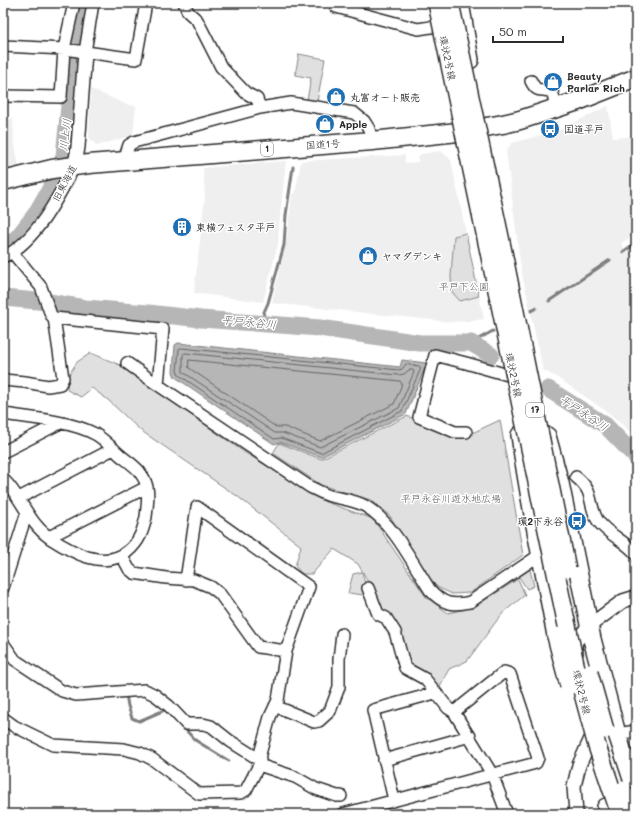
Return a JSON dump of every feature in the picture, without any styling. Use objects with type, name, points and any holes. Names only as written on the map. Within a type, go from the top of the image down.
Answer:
[{"type":"highway","name":"国道1号","points":[[3,181],[64,167],[124,160],[372,141],[483,128],[504,124],[557,108],[636,78]]},
{"type":"main road","points":[[429,3],[437,26],[454,102],[458,132],[478,238],[518,419],[526,476],[556,636],[578,723],[611,812]]},
{"type":"main road","name":"環状2号線","points":[[436,3],[575,664],[597,746],[611,812]]},
{"type":"main road","name":"環状2号線","points":[[450,3],[500,237],[578,625],[603,724],[619,778],[633,814]]},
{"type":"main road","points":[[460,3],[483,128],[540,413],[560,483],[589,626],[617,734],[636,791]]},
{"type":"street","points":[[3,96],[61,97],[65,49],[74,3]]},
{"type":"street","name":"旧東海道","points":[[8,255],[31,236],[63,189],[64,167],[78,147],[82,52],[93,3]]},
{"type":"street","points":[[3,46],[65,49],[136,59],[146,3]]},
{"type":"street","points":[[184,3],[188,12],[197,20],[221,67],[246,93],[257,99],[260,108]]},
{"type":"street","points":[[336,3],[336,6],[418,29],[437,26]]},
{"type":"street","points":[[531,81],[534,88],[539,90],[549,90],[552,92],[557,108]]},
{"type":"street","points":[[124,160],[129,144],[134,142],[260,108],[291,103],[354,113],[364,121],[369,129],[372,141]]},
{"type":"street","points":[[3,380],[48,386],[60,384],[63,378],[53,317],[42,288],[8,255]]},
{"type":"street","points":[[53,317],[163,329],[158,385]]},
{"type":"street","points":[[466,432],[455,432],[419,416],[435,355],[508,375]]},
{"type":"street","points":[[127,363],[310,487],[329,495],[352,500],[365,506],[380,517],[389,526],[430,590],[437,598],[446,603],[460,604],[470,602],[541,554]]},
{"type":"street","points":[[3,414],[80,427],[96,435],[138,471],[146,482],[148,505],[144,526],[139,539],[133,547],[116,559],[101,560],[78,553],[49,537],[37,527],[10,486],[3,479]]},
{"type":"street","points":[[3,452],[60,423]]},
{"type":"street","points":[[18,498],[113,449]]},
{"type":"street","points":[[576,477],[584,483],[592,508],[598,520],[616,537],[630,546],[636,554]]},
{"type":"street","points":[[49,537],[147,487]]},
{"type":"street","points":[[3,718],[14,726],[53,745],[124,749],[140,753],[152,759],[199,794],[241,793],[246,790],[260,763],[270,717],[278,700],[286,651],[309,587],[197,507],[186,580]]},
{"type":"street","points":[[3,588],[27,512]]},
{"type":"street","points":[[122,556],[134,573],[194,580],[211,587],[220,594],[258,647],[286,651]]},
{"type":"street","points":[[368,588],[378,614],[386,618],[394,632],[405,668],[425,679],[448,708],[454,712],[492,774],[508,814]]},
{"type":"street","points":[[576,814],[574,786],[579,765],[595,730],[575,647],[576,641],[589,626],[617,605],[636,597]]},
{"type":"street","points":[[275,706],[314,722],[319,722],[330,711],[339,687],[339,659],[342,634]]},
{"type":"street","points":[[3,643],[15,660],[62,691],[76,695],[145,690],[169,706],[186,724],[203,724],[211,726],[260,763],[295,777],[316,789],[341,796]]},
{"type":"street","points":[[343,814],[361,812],[394,800],[536,763],[538,758],[510,674],[504,672],[454,712]]},
{"type":"street","points":[[394,800],[372,710],[435,693]]},
{"type":"street","points":[[617,734],[636,731]]},
{"type":"street","points":[[384,760],[470,736]]},
{"type":"shaded area","points":[[91,89],[128,105],[136,106],[133,135],[97,146],[89,137]]},
{"type":"shaded area","points":[[608,106],[613,138],[636,136],[636,234],[621,243],[627,253],[636,247],[636,437],[609,413],[555,376],[543,370],[521,269],[506,151],[512,143],[557,131]]},
{"type":"shaded area","points":[[13,118],[14,140],[19,167],[3,172],[3,121]]},
{"type":"shaded area","name":"ヤマダデンキ","points":[[441,151],[451,160],[466,233],[454,236],[460,301],[479,296],[484,319],[451,322],[272,303],[288,232],[292,194],[295,194],[301,161],[405,155],[405,163],[418,162],[418,157],[421,154]]},
{"type":"shaded area","points":[[286,161],[278,244],[263,302],[194,293],[205,196],[203,168]]},
{"type":"green space","points":[[299,54],[325,59],[317,102],[307,100],[311,78],[295,75]]},
{"type":"green space","name":"平戸下公園","points":[[466,233],[479,296],[460,301],[452,292],[451,276],[454,236]]},
{"type":"green space","points":[[91,353],[120,365],[244,452],[326,502],[373,519],[426,597],[448,613],[474,607],[518,579],[525,595],[504,612],[467,661],[449,669],[440,686],[412,665],[396,628],[380,611],[365,576],[358,564],[334,549],[312,574],[302,574],[295,566],[301,546],[237,496],[140,430],[108,400],[92,388],[81,397],[67,390],[68,376],[77,362]]},
{"type":"green space","name":"平戸永谷川遊水地広場","points":[[407,416],[455,436],[470,434],[500,420],[523,555],[470,593],[452,594],[437,587],[426,574],[390,516],[371,500],[321,485],[273,453],[279,443],[321,459]]},
{"type":"green space","points":[[529,566],[534,586],[527,589],[517,574]]},
{"type":"green space","points":[[362,572],[366,587],[365,594],[348,593],[353,574]]},
{"type":"water","points":[[178,343],[400,367],[402,360],[427,363],[406,414],[321,457],[280,442],[274,444],[175,377],[173,372],[175,345]]},
{"type":"waterway","name":"川上川","points":[[3,247],[17,238],[35,215],[54,182],[61,166],[64,156],[75,46],[82,3]]},
{"type":"waterway","points":[[262,323],[284,245],[286,215],[293,167]]},
{"type":"waterway","points":[[623,252],[636,244]]},
{"type":"waterway","points":[[549,301],[610,260]]},
{"type":"waterway","name":"平戸永谷川","points":[[3,298],[49,302],[85,308],[201,319],[320,328],[420,343],[471,343],[491,355]]},
{"type":"waterway","points":[[531,311],[536,308]]},
{"type":"waterway","points":[[471,343],[493,331]]},
{"type":"waterway","name":"平戸永谷川","points":[[548,389],[605,425],[636,457]]},
{"type":"waterway","points":[[124,694],[126,694],[132,718],[139,721],[167,709]]},
{"type":"waterway","points":[[183,727],[195,740],[229,761]]},
{"type":"place","name":"Beauty Parlar Rich","points":[[553,82]]},
{"type":"place","name":"丸富オート販売","points":[[336,97]]},
{"type":"place","name":"Apple","points":[[325,124]]},
{"type":"place","name":"国道平戸","points":[[550,129]]},
{"type":"place","name":"東横フェスタ平戸","points":[[182,227]]},
{"type":"place","name":"ヤマダデンキ","points":[[368,256]]},
{"type":"place","name":"環2下永谷","points":[[577,521]]}]
